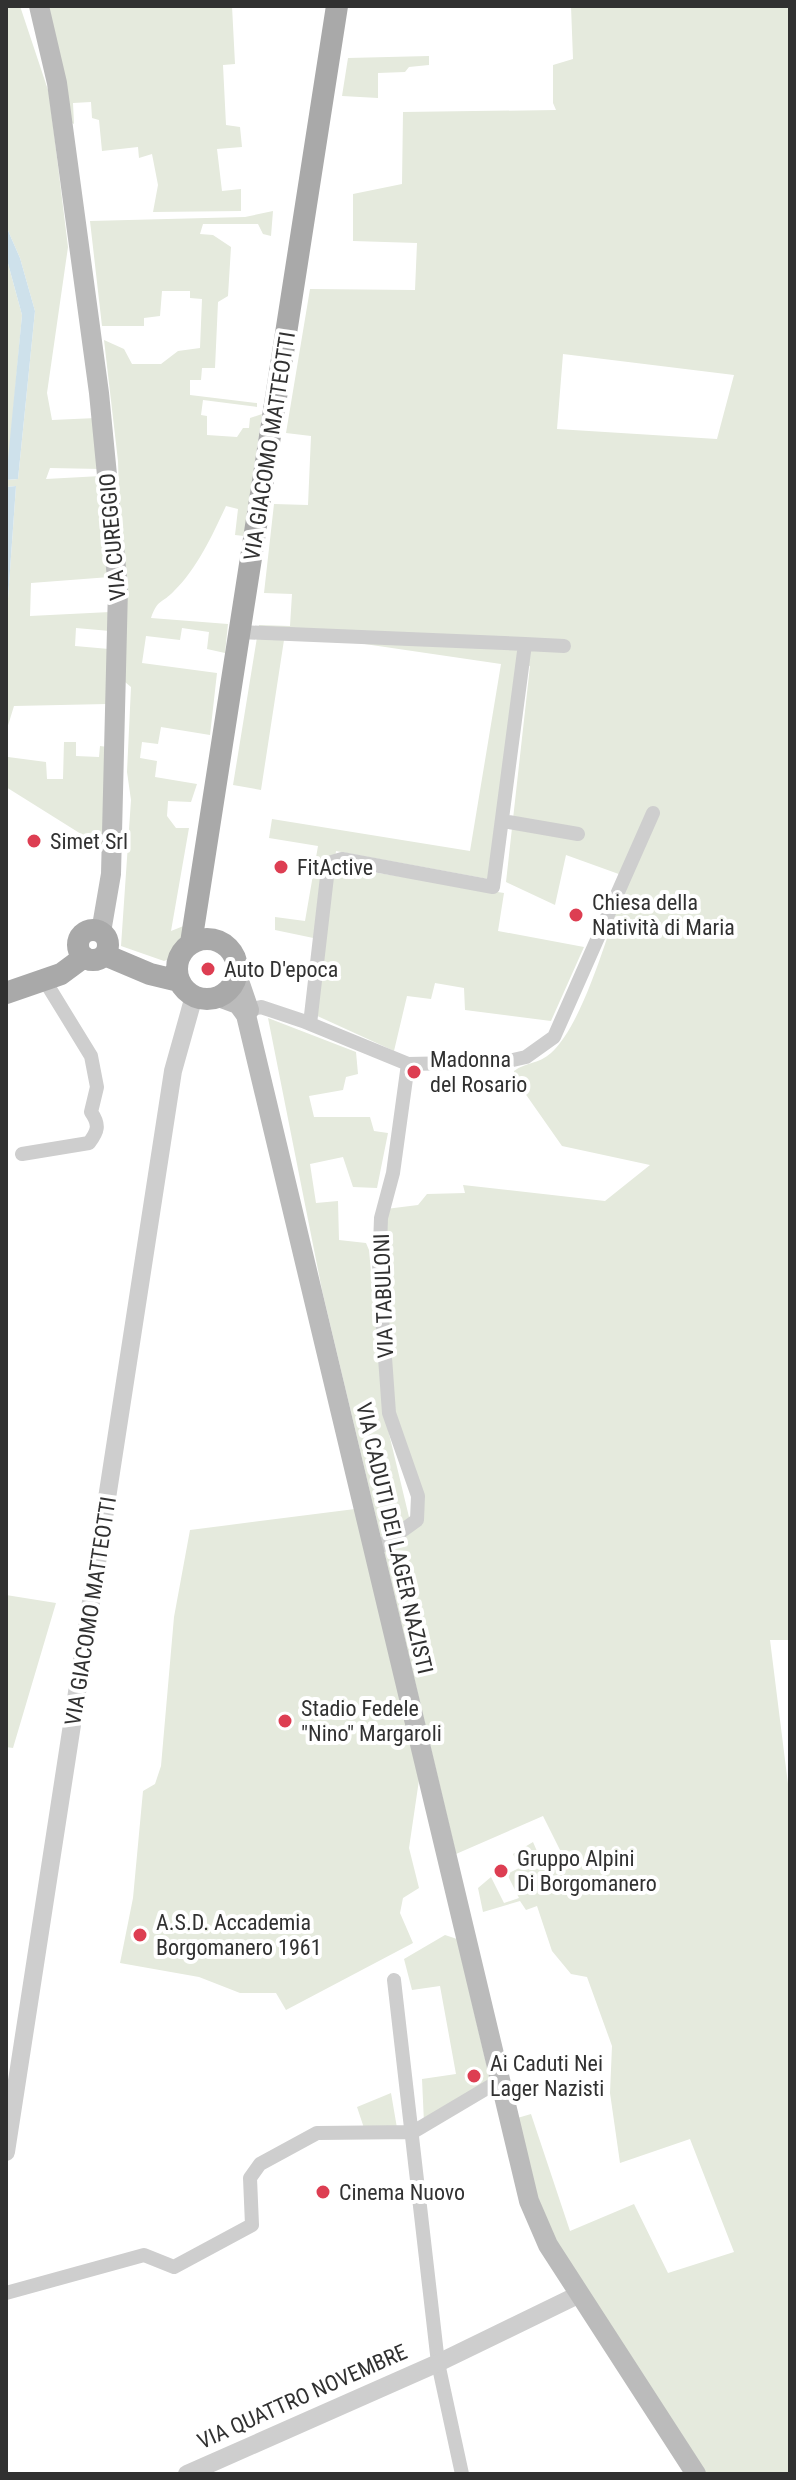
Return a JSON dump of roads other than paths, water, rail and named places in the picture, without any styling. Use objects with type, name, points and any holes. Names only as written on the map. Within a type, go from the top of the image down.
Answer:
[{"type":"main road","name":"VIA CUREGGIO","points":[[39,6],[51,53],[99,393],[118,588],[111,874],[101,932]]},
{"type":"main road","name":"VIA GIACOMO MATTEOTTI","points":[[200,941],[201,886],[337,6]]},
{"type":"main road","points":[[6,993],[45,981],[94,956],[108,941],[101,932]]},
{"type":"main road","points":[[183,982],[181,953],[200,941],[230,949],[237,961],[237,975],[231,988],[219,997]]},
{"type":"main road","points":[[94,956],[183,982],[238,1004],[248,1013]]},
{"type":"main road","name":"VIA CADUTI DEI LAGER NAZISTI","points":[[237,975],[529,2201],[548,2245],[580,2294]]},
{"type":"main road","points":[[580,2294],[696,2474]]},
{"type":"street","points":[[241,632],[564,646]]},
{"type":"street","points":[[310,1024],[328,868],[332,862],[342,859],[493,887],[525,644]]},
{"type":"street","points":[[248,1013],[261,1007],[408,1064],[504,1062],[526,1057],[554,1037],[653,813]]},
{"type":"street","points":[[503,821],[578,834]]},
{"type":"street","points":[[22,1154],[89,1143],[98,1132],[98,1122],[91,1112],[97,1087],[94,1065],[45,981]]},
{"type":"street","name":"VIA GIACOMO MATTEOTTI","points":[[6,2152],[173,1071],[173,1039],[183,982]]},
{"type":"street","name":"VIA TABULONI","points":[[374,1551],[417,1520],[418,1496],[389,1413],[379,1274],[381,1218],[393,1173],[408,1064]]},
{"type":"street","name":"VIA QUATTRO NOVEMBRE","points":[[394,1980],[438,2363]]},
{"type":"street","points":[[6,2293],[144,2255],[174,2267],[252,2225],[250,2178],[260,2164],[317,2133],[413,2132],[499,2081]]},
{"type":"street","name":"VIA QUATTRO NOVEMBRE","points":[[187,2474],[438,2363],[580,2294]]},
{"type":"street","points":[[438,2363],[462,2474]]},
{"type":"water","points":[[6,226],[20,258],[35,311],[18,479],[6,480],[22,315],[6,256]]},
{"type":"water","points":[[16,486],[6,627],[6,487]]},
{"type":"place","name":"Simet Srl","points":[[34,841]]},
{"type":"place","name":"FitActive","points":[[281,867]]},
{"type":"place","name":"Chiesa della Natività di Maria","points":[[576,915]]},
{"type":"place","name":"Auto D'epoca","points":[[208,969]]},
{"type":"place","name":"Madonna del Rosario","points":[[414,1072]]},
{"type":"place","name":"Stadio Fedele \"Nino\" Margaroli","points":[[285,1721]]},
{"type":"place","name":"Gruppo Alpini Di Borgomanero","points":[[501,1871]]},
{"type":"place","name":"A.S.D. Accademia Borgomanero 1961","points":[[140,1935]]},
{"type":"place","name":"Ai Caduti Nei Lager Nazisti","points":[[474,2076]]},
{"type":"place","name":"Cinema Nuovo","points":[[323,2192]]}]
